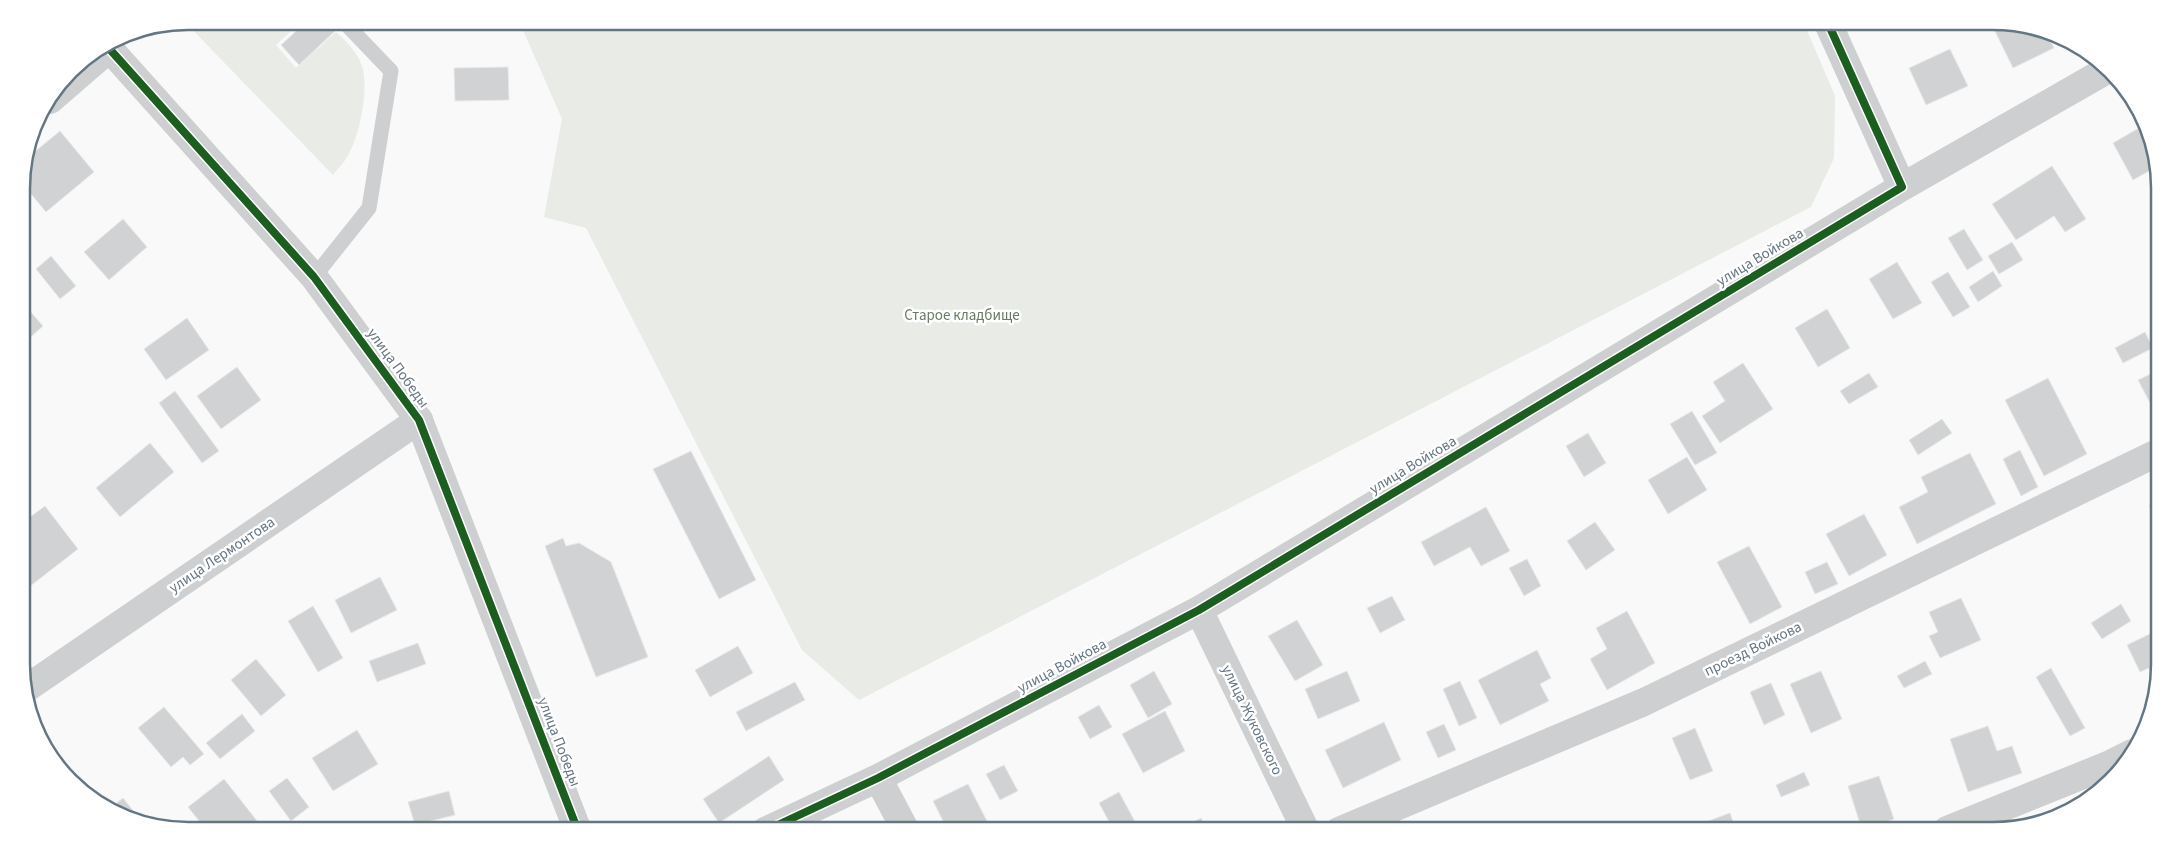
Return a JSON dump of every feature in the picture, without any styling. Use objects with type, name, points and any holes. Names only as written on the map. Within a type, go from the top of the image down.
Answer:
[{"type":"street","points":[[1831,30],[1902,187]]},
{"type":"street","name":"улица Победы","points":[[111,50],[314,277],[419,420],[575,822]]},
{"type":"street","name":"улица Войкова","points":[[784,822],[878,778],[1199,610],[1902,187],[2101,73]]},
{"type":"street","name":"улица Лермонтова","points":[[32,685],[419,420]]},
{"type":"street","name":"проезд Войкова","points":[[1359,822],[1644,702],[2151,456]]},
{"type":"street","name":"улица Жуковского","points":[[1199,610],[1302,822]]},
{"type":"street","points":[[1967,822],[2118,760]]},
{"type":"street","points":[[878,778],[901,822]]},
{"type":"lane","points":[[314,277],[369,208],[391,71],[352,30]]},
{"type":"green space","points":[[193,30],[292,30],[276,45],[296,68],[336,32],[348,43],[362,66],[364,99],[352,148],[333,175]]},
{"type":"green space","name":"Старое кладбище","points":[[523,30],[1807,30],[1835,96],[1834,158],[1811,207],[859,700],[802,650],[586,228],[544,217],[562,119]]},
{"type":"building","points":[[297,30],[335,31],[299,65],[281,45]]},
{"type":"building","points":[[1994,30],[2024,33],[2050,41],[2054,48],[2013,68]]},
{"type":"building","points":[[1950,49],[1968,86],[1926,105],[1909,68]]},
{"type":"building","points":[[508,67],[509,100],[455,101],[454,68]]},
{"type":"building","points":[[2139,128],[2146,147],[2150,170],[2133,180],[2113,143]]},
{"type":"building","points":[[60,131],[94,172],[46,212],[30,193],[30,178],[34,152]]},
{"type":"building","points":[[2052,166],[2086,219],[2065,232],[2054,216],[2016,240],[1992,204]]},
{"type":"building","points":[[123,219],[147,247],[109,280],[84,252]]},
{"type":"building","points":[[1964,229],[1983,260],[1967,270],[1948,238]]},
{"type":"building","points":[[2012,242],[2023,260],[1999,274],[1988,256]]},
{"type":"building","points":[[51,256],[76,286],[60,299],[36,269]]},
{"type":"building","points":[[1897,262],[1922,303],[1893,319],[1869,279]]},
{"type":"building","points":[[1993,271],[2002,286],[1978,302],[1969,287]]},
{"type":"building","points":[[1948,272],[1970,307],[1953,317],[1931,282]]},
{"type":"building","points":[[1827,309],[1850,348],[1818,367],[1795,328]]},
{"type":"building","points":[[30,311],[43,326],[30,338]]},
{"type":"building","points":[[187,318],[209,350],[166,380],[144,349]]},
{"type":"building","points":[[2145,332],[2151,344],[2151,349],[2123,363],[2115,348]]},
{"type":"building","points":[[1743,363],[1773,409],[1720,443],[1702,416],[1725,401],[1713,382]]},
{"type":"building","points":[[237,367],[261,400],[221,429],[197,396]]},
{"type":"building","points":[[1869,373],[1878,387],[1849,404],[1840,391]]},
{"type":"building","points":[[2151,374],[2151,405],[2138,380]]},
{"type":"building","points":[[2048,378],[2087,454],[2044,476],[2005,400]]},
{"type":"building","points":[[175,391],[219,451],[202,463],[159,403]]},
{"type":"building","points":[[1692,411],[1717,453],[1695,465],[1670,424]]},
{"type":"building","points":[[1942,419],[1952,433],[1918,455],[1909,440]]},
{"type":"building","points":[[1588,433],[1606,463],[1584,477],[1566,446]]},
{"type":"building","points":[[150,443],[174,472],[120,517],[96,488]]},
{"type":"building","points":[[2020,450],[2038,487],[2021,496],[2003,459]]},
{"type":"building","points":[[691,451],[756,580],[719,599],[653,469]]},
{"type":"building","points":[[1970,453],[1996,504],[1917,544],[1899,507],[1928,492],[1921,477]]},
{"type":"building","points":[[1687,457],[1707,490],[1668,514],[1648,480]]},
{"type":"building","points":[[45,506],[78,549],[30,586],[30,517]]},
{"type":"building","points":[[1486,507],[1510,551],[1481,566],[1470,547],[1434,566],[1421,542]]},
{"type":"building","points":[[1864,514],[1887,555],[1849,576],[1826,534]]},
{"type":"building","points":[[1595,522],[1615,550],[1586,570],[1567,541]]},
{"type":"building","points":[[563,538],[566,546],[579,543],[611,562],[648,657],[596,677],[545,546]]},
{"type":"building","points":[[1749,546],[1782,607],[1750,624],[1717,562]]},
{"type":"building","points":[[1527,559],[1541,586],[1524,596],[1509,568]]},
{"type":"building","points":[[1827,562],[1838,584],[1815,594],[1805,572]]},
{"type":"building","points":[[380,577],[397,610],[351,633],[335,600]]},
{"type":"building","points":[[1392,596],[1405,620],[1380,633],[1367,608]]},
{"type":"building","points":[[1961,598],[1981,640],[1940,658],[1929,636],[1938,632],[1929,612]]},
{"type":"building","points":[[2121,604],[2131,621],[2102,639],[2091,623]]},
{"type":"building","points":[[313,606],[343,658],[318,672],[288,621]]},
{"type":"building","points":[[1627,611],[1655,663],[1607,690],[1590,659],[1607,649],[1596,628]]},
{"type":"building","points":[[1297,620],[1323,665],[1295,681],[1268,636]]},
{"type":"building","points":[[2151,633],[2151,671],[2149,668],[2140,672],[2127,645]]},
{"type":"building","points":[[418,643],[426,664],[377,682],[369,661]]},
{"type":"building","points":[[738,646],[753,673],[710,697],[695,670]]},
{"type":"building","points":[[1537,650],[1551,678],[1540,684],[1549,701],[1500,725],[1478,680]]},
{"type":"building","points":[[256,659],[286,695],[261,716],[231,680]]},
{"type":"building","points":[[1925,661],[1932,674],[1904,688],[1897,676]]},
{"type":"building","points":[[2051,668],[2085,728],[2070,736],[2036,677]]},
{"type":"building","points":[[1154,671],[1172,704],[1148,718],[1130,685]]},
{"type":"building","points":[[1347,671],[1360,701],[1318,719],[1305,689]]},
{"type":"building","points":[[1821,671],[1842,719],[1811,733],[1790,684]]},
{"type":"building","points":[[1460,681],[1477,718],[1459,726],[1443,689]]},
{"type":"building","points":[[795,682],[805,700],[746,731],[736,712]]},
{"type":"building","points":[[1771,683],[1785,715],[1764,725],[1750,692]]},
{"type":"building","points":[[1099,705],[1112,727],[1090,739],[1078,717]]},
{"type":"building","points":[[164,707],[204,754],[190,765],[183,757],[171,767],[138,728]]},
{"type":"building","points":[[1165,711],[1185,751],[1143,773],[1122,734]]},
{"type":"building","points":[[242,714],[255,731],[220,759],[206,743]]},
{"type":"building","points":[[1384,722],[1401,760],[1343,788],[1325,750]]},
{"type":"building","points":[[1444,724],[1456,750],[1438,758],[1426,732]]},
{"type":"building","points":[[1988,726],[1997,751],[2012,746],[2022,773],[1968,792],[1950,739]]},
{"type":"building","points":[[1695,728],[1713,771],[1690,780],[1672,738]]},
{"type":"building","points":[[357,730],[378,764],[333,791],[312,758]]},
{"type":"building","points":[[769,756],[784,780],[721,822],[718,822],[703,799]]},
{"type":"building","points":[[1004,765],[1018,791],[1000,800],[986,774]]},
{"type":"building","points":[[1804,772],[1810,785],[1781,797],[1776,785]]},
{"type":"building","points":[[1879,776],[1894,819],[1885,822],[1859,822],[1848,786]]},
{"type":"building","points":[[287,778],[309,807],[291,821],[269,791]]},
{"type":"building","points":[[224,779],[258,822],[200,822],[188,807]]},
{"type":"building","points":[[968,784],[987,822],[944,822],[933,801]]},
{"type":"building","points":[[449,791],[455,815],[427,822],[414,822],[408,802]]},
{"type":"building","points":[[1119,792],[1135,822],[1109,822],[1099,803]]},
{"type":"building","points":[[123,798],[135,813],[118,806],[115,804]]},
{"type":"building","points":[[1730,813],[1733,822],[1706,822]]},
{"type":"building","points":[[1201,818],[1203,822],[1193,822]]},
{"type":"cycle path","points":[[784,822],[878,778],[1199,610],[1902,187],[1831,30]]},
{"type":"cycle path","points":[[111,50],[314,277],[419,420],[575,822]]}]
